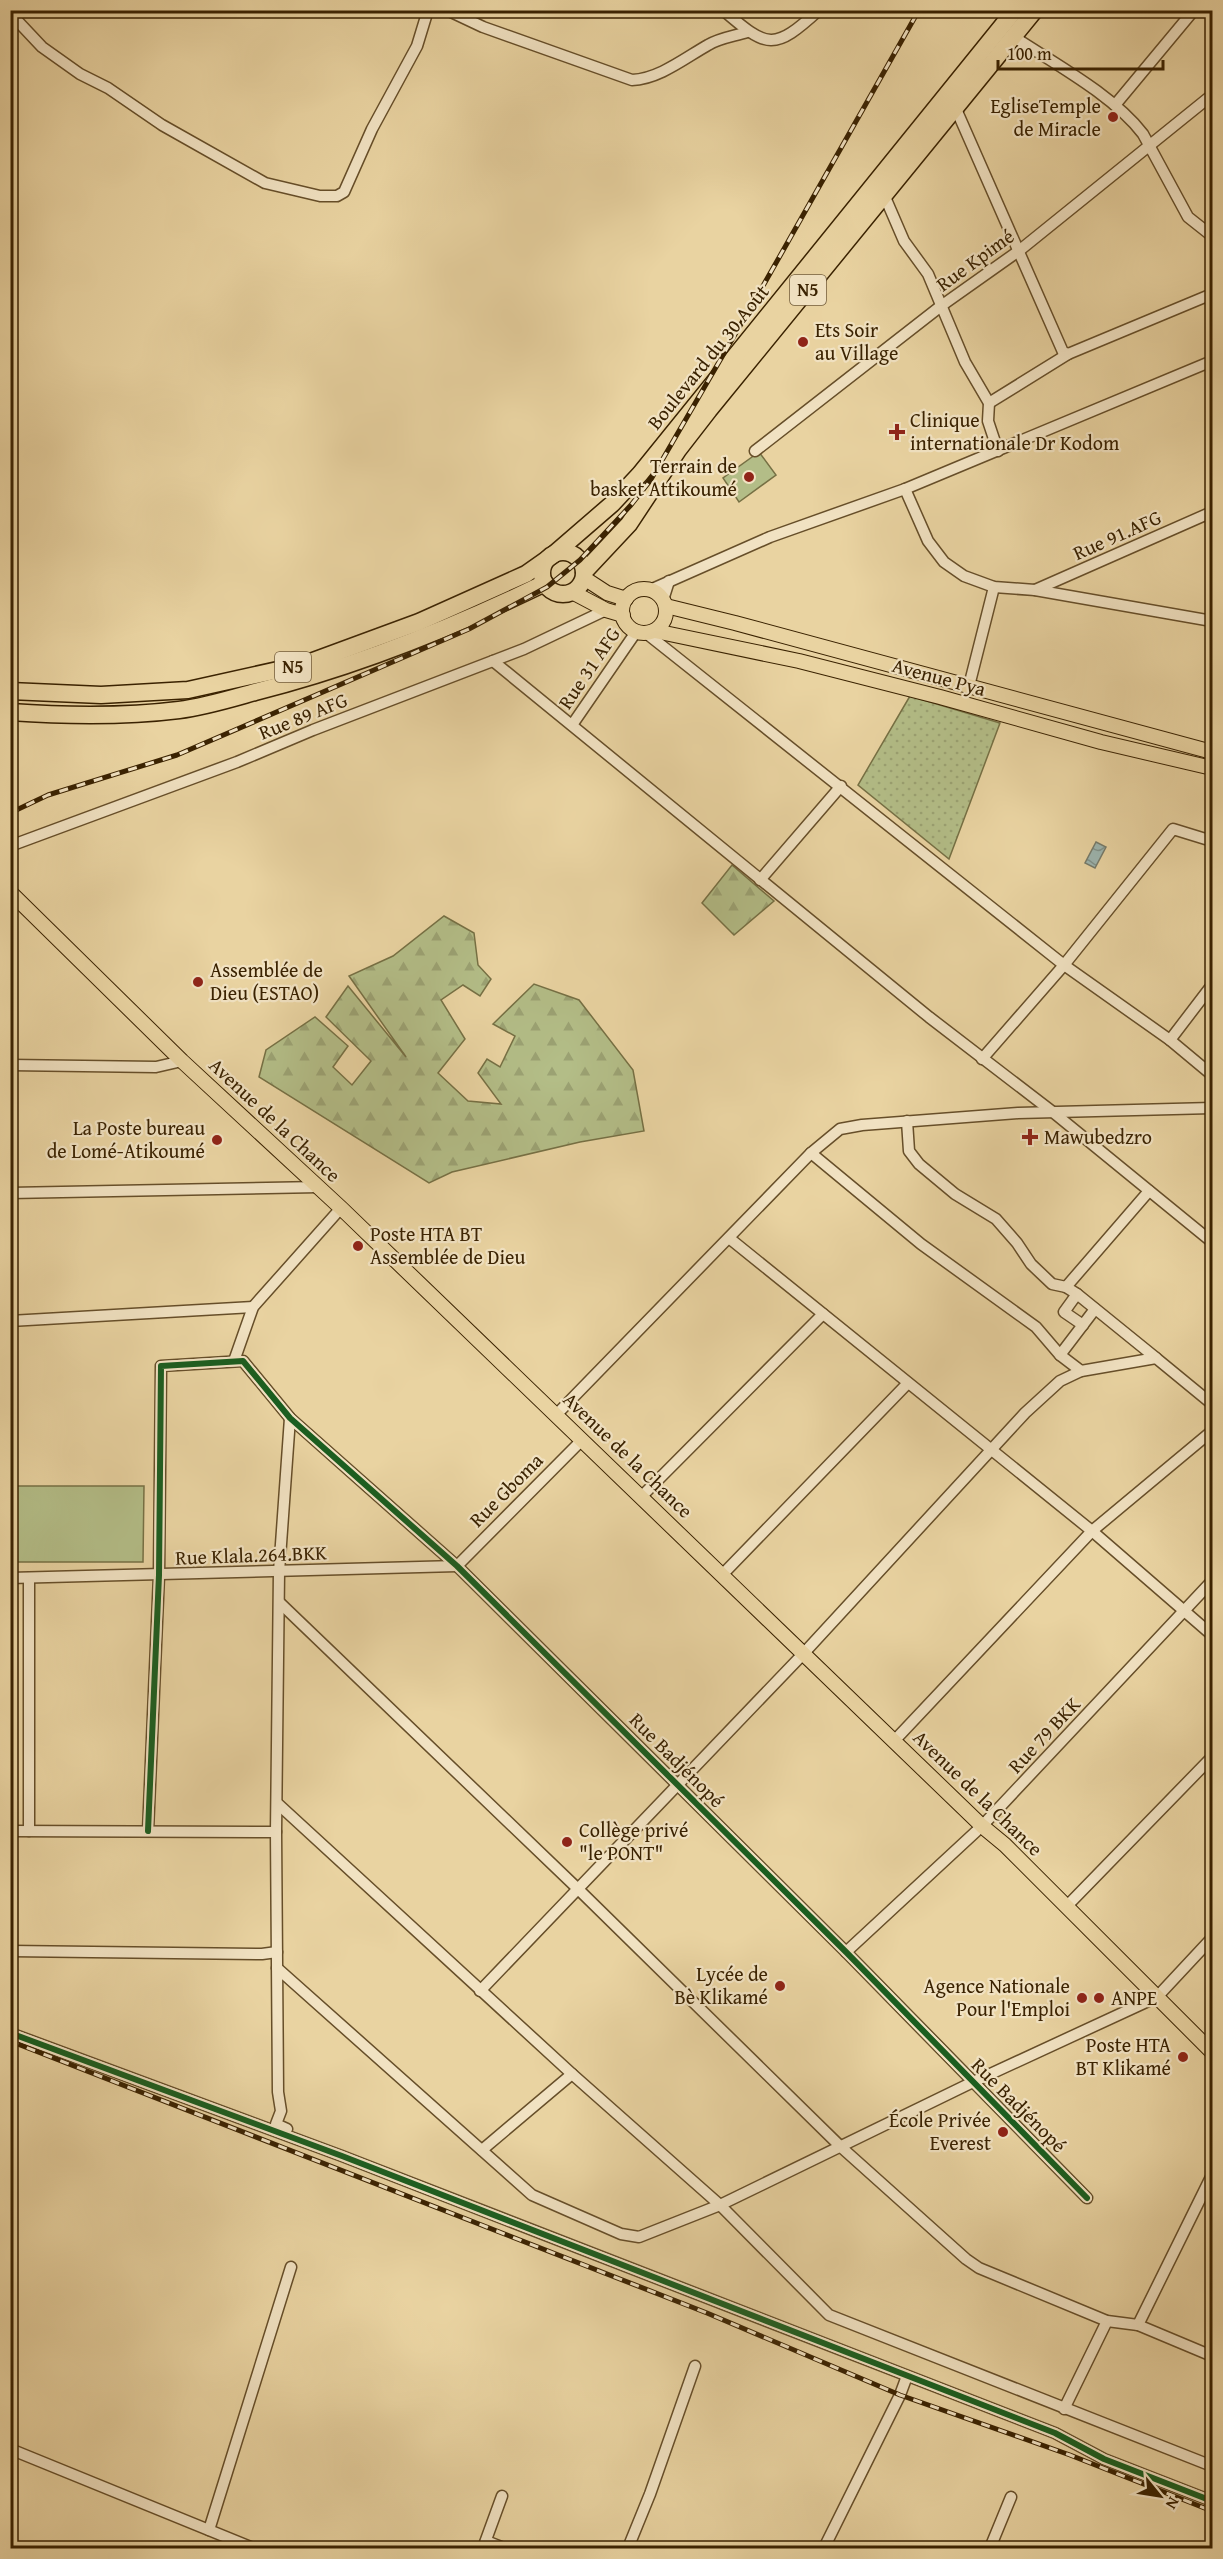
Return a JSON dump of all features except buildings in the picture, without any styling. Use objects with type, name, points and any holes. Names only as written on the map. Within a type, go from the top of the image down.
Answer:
[{"type":"highway","name":"Boulevard du 30 Août","points":[[10,691],[101,694],[188,690],[294,667],[419,622],[526,574],[553,555],[612,504],[640,474],[1015,10]]},
{"type":"highway","name":"Boulevard du 30 Août","points":[[584,575],[629,524],[678,450],[1035,10]]},
{"type":"highway","points":[[571,553],[580,560],[584,575],[581,584],[572,592],[559,593],[553,591],[545,583],[543,567],[553,555],[571,553]]},
{"type":"highway","points":[[10,712],[63,716],[126,715],[182,710],[234,698],[296,682],[409,643],[545,583]]},
{"type":"main road","points":[[584,575],[607,593],[626,599]]},
{"type":"main road","points":[[640,590],[650,590],[664,603],[664,621],[646,632],[627,624],[623,615],[626,599],[640,590]]},
{"type":"main road","points":[[572,592],[606,610],[623,615]]},
{"type":"main road","name":"Avenue Pya","points":[[664,603],[969,686],[1212,748]]},
{"type":"main road","name":"Avenue Pya","points":[[646,632],[799,661],[1101,742],[1212,768]]},
{"type":"main road","name":"Avenue de la Chance","points":[[10,892],[182,1061],[319,1187],[982,1826],[1005,1845],[1212,2052]]},
{"type":"street","points":[[10,13],[42,47],[162,125],[265,183],[320,196],[337,196],[344,192],[372,129],[417,46],[428,10]]},
{"type":"street","points":[[447,10],[483,27],[632,80],[644,80],[692,56],[710,44],[747,32]]},
{"type":"street","points":[[723,10],[755,38],[769,41],[783,40],[819,10]]},
{"type":"street","points":[[1115,105],[1194,10]]},
{"type":"street","points":[[1014,37],[1115,105],[1134,122],[1188,217],[1212,236]]},
{"type":"street","name":"Rue Kpimé","points":[[755,451],[941,306],[1020,250],[1212,94]]},
{"type":"street","points":[[956,109],[1063,352],[1068,354]]},
{"type":"street","points":[[885,197],[904,241],[928,274],[965,362],[990,404],[988,422],[998,451]]},
{"type":"street","points":[[990,404],[1068,354],[1212,294]]},
{"type":"street","points":[[650,590],[770,537],[905,489],[1212,361]]},
{"type":"street","points":[[905,489],[928,541],[944,562],[964,576],[994,587],[1035,590],[1212,621]]},
{"type":"street","name":"Rue 91.AFG","points":[[1035,590],[1212,512]]},
{"type":"street","points":[[664,603],[669,581]]},
{"type":"street","points":[[969,686],[994,587]]},
{"type":"street","name":"Rue 89 AFG","points":[[10,846],[237,762],[313,730],[493,661],[606,610]]},
{"type":"street","points":[[646,632],[1064,965],[1170,1040],[1212,1075]]},
{"type":"street","name":"Rue 31 AFG","points":[[572,725],[646,632]]},
{"type":"street","points":[[493,661],[760,880],[982,1059],[1054,1113],[1212,1242]]},
{"type":"street","points":[[760,880],[841,786]]},
{"type":"street","points":[[982,1059],[1064,965],[1173,829],[1212,842]]},
{"type":"street","points":[[1170,1040],[1212,985]]},
{"type":"street","points":[[10,1065],[156,1067],[182,1061]]},
{"type":"street","points":[[557,1414],[811,1153],[840,1129],[906,1121],[1018,1113],[1212,1108]]},
{"type":"street","points":[[906,1121],[909,1151],[919,1164],[956,1194],[996,1219],[1017,1243],[1030,1264],[1052,1284],[1066,1287],[1077,1294],[1212,1404]]},
{"type":"street","points":[[811,1153],[921,1244],[1036,1327],[1060,1355],[1081,1371]]},
{"type":"street","points":[[10,1193],[319,1187]]},
{"type":"street","points":[[1066,1287],[1149,1191]]},
{"type":"street","points":[[148,1831],[159,1575],[162,1366],[234,1360],[254,1307],[341,1208]]},
{"type":"street","points":[[729,1238],[1092,1531],[1212,1635]]},
{"type":"street","points":[[1077,1294],[1064,1312],[1083,1325]]},
{"type":"street","points":[[10,1321],[254,1307]]},
{"type":"street","points":[[1060,1355],[1095,1309]]},
{"type":"street","points":[[642,1496],[823,1314]]},
{"type":"street","points":[[480,1991],[804,1653],[1024,1413],[1060,1381],[1081,1371],[1156,1358]]},
{"type":"street","name":"Rue Badjénopé","points":[[234,1360],[243,1361],[290,1418],[457,1566],[846,1952],[1087,2198]]},
{"type":"street","points":[[723,1574],[908,1383]]},
{"type":"street","points":[[290,1418],[279,1572],[276,1832],[278,2092],[281,2111],[276,2124],[330,2151]]},
{"type":"street","points":[[895,1740],[1092,1531],[1212,1431]]},
{"type":"street","name":"Rue Gboma","points":[[457,1566],[582,1440]]},
{"type":"street","name":"Rue Klala.264.BKK","points":[[10,1578],[457,1566]]},
{"type":"street","points":[[29,1579],[29,1831]]},
{"type":"street","name":"Rue 79 BKK","points":[[846,1952],[982,1826],[1212,1581]]},
{"type":"street","points":[[280,1603],[577,1888],[841,2147],[973,2264],[1107,2321],[1138,2325],[1212,2356]]},
{"type":"street","points":[[1067,1906],[1212,1757]]},
{"type":"street","points":[[278,1804],[480,1991],[720,2205],[829,2315],[1212,2466]]},
{"type":"street","points":[[10,1831],[276,1832]]},
{"type":"street","points":[[277,1968],[532,2195],[630,2237],[639,2237],[720,2205],[973,2082],[1157,1997],[1212,1938]]},
{"type":"street","points":[[10,1951],[262,1954],[277,1952]]},
{"type":"street","points":[[10,2033],[330,2151],[1055,2433],[1104,2459],[1212,2501]]},
{"type":"street","points":[[482,2150],[572,2074]]},
{"type":"street","points":[[1138,2325],[1211,2180]]},
{"type":"street","points":[[209,2530],[291,2266]]},
{"type":"street","points":[[1064,2409],[1107,2321]]},
{"type":"street","points":[[628,2548],[650,2494],[695,2366]]},
{"type":"street","points":[[824,2548],[900,2395],[907,2376]]},
{"type":"street","points":[[10,2449],[253,2548]]},
{"type":"street","points":[[502,2496],[484,2545],[504,2548]]},
{"type":"street","points":[[990,2548],[1011,2497]]},
{"type":"green space","name":"Terrain de basket Attikoumé","points":[[759,452],[776,475],[739,502],[723,478]]},
{"type":"green space","points":[[910,696],[1000,723],[949,859],[858,785]]},
{"type":"green space","points":[[732,865],[774,901],[734,935],[702,903]]},
{"type":"green space","points":[[444,916],[474,933],[478,965],[491,979],[480,996],[463,985],[441,1000],[465,1039],[438,1073],[468,1101],[501,1104],[478,1073],[487,1059],[500,1067],[515,1036],[493,1024],[534,984],[579,1000],[633,1070],[644,1131],[580,1142],[452,1172],[429,1183],[259,1077],[266,1050],[315,1017],[348,1046],[333,1067],[352,1085],[371,1061],[326,1017],[348,986],[406,1057],[349,976],[393,956]]},
{"type":"green space","points":[[11,1486],[144,1486],[143,1562],[11,1562]]},
{"type":"water","points":[[1096,842],[1106,847],[1095,868],[1085,863]]},
{"type":"railway","points":[[10,813],[48,795],[177,755],[469,629],[547,587],[580,560],[650,481],[919,10]]},
{"type":"railway","points":[[10,2041],[707,2313],[900,2395],[1070,2455],[1212,2511]]},
{"type":"cycle path","points":[[148,1831],[159,1575],[161,1366],[243,1361],[290,1418],[457,1566],[846,1952],[1087,2198]]},
{"type":"cycle path","points":[[10,2033],[342,2156],[1055,2433],[1104,2459],[1212,2501]]},
{"type":"place","name":"EgliseTemple de Miracle","points":[[1113,117]]},
{"type":"place","name":"Ets Soir au Village","points":[[803,342]]},
{"type":"place","name":"Clinique internationale Dr Kodom","points":[[897,432]]},
{"type":"place","name":"Terrain de basket Attikoumé","points":[[749,477]]},
{"type":"place","name":"Assemblée de Dieu (ESTAO)","points":[[198,982]]},
{"type":"place","name":"Mawubedzro","points":[[1030,1137]]},
{"type":"place","name":"La Poste bureau de Lomé-Atikoumé","points":[[217,1140]]},
{"type":"place","name":"Poste HTA BT Assemblée de Dieu","points":[[358,1246]]},
{"type":"place","name":"Collège privé \"le PONT\"","points":[[567,1842]]},
{"type":"place","name":"Lycée de Bè Klikamé","points":[[780,1986]]},
{"type":"place","name":"Agence Nationale Pour l'Emploi","points":[[1082,1998]]},
{"type":"place","name":"ANPE","points":[[1099,1998]]},
{"type":"place","name":"Poste HTA BT Klikamé","points":[[1183,2057]]},
{"type":"place","name":"École Privée Everest","points":[[1003,2132]]}]
